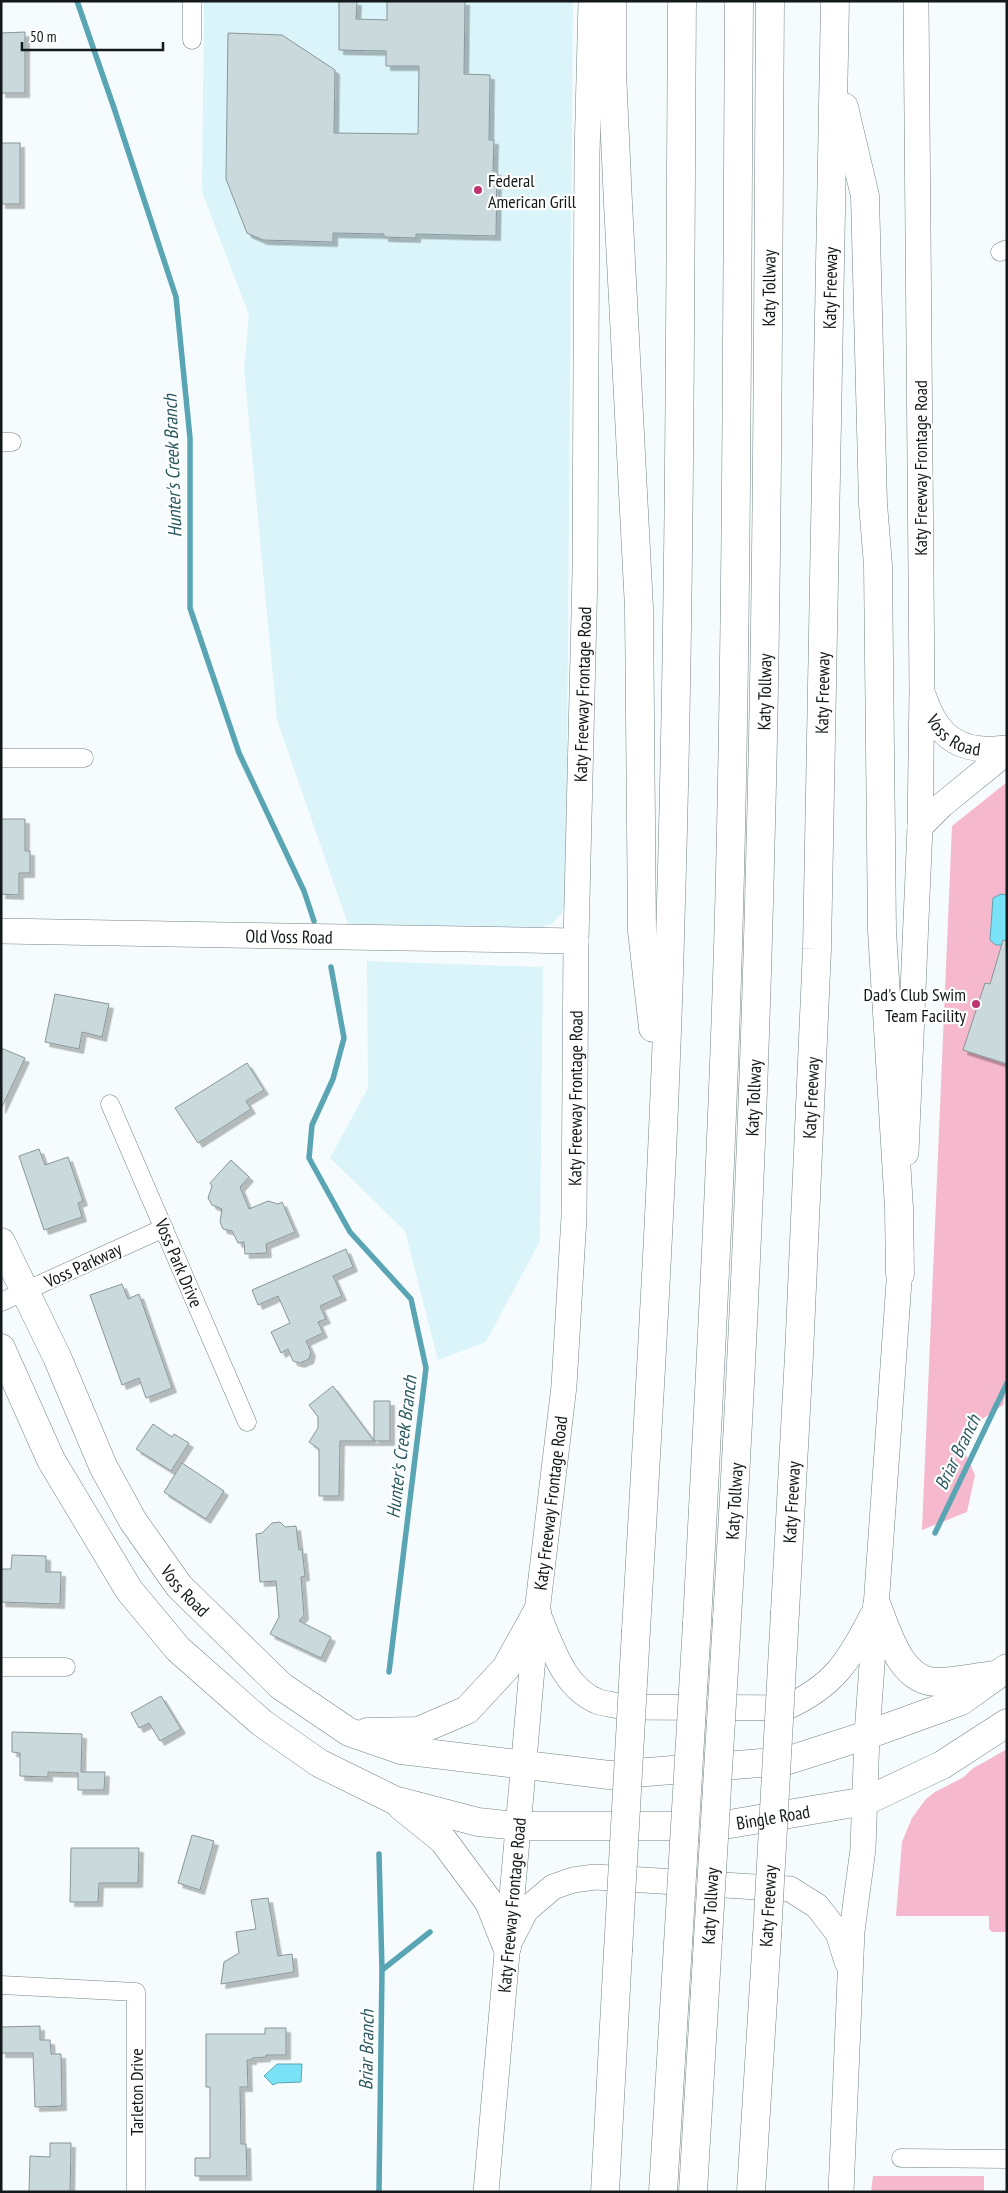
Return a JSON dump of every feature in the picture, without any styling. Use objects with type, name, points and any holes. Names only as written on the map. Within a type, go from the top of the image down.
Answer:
[{"type":"main road","name":"Katy Freeway Frontage Road","points":[[486,2192],[537,1612],[564,1386],[574,1217],[576,941],[585,572],[587,165],[591,1]]},
{"type":"main road","points":[[612,1],[612,72],[616,165],[639,608],[642,931],[663,1113]]},
{"type":"main road","points":[[605,2192],[663,1113],[672,901],[682,1]]},
{"type":"main road","name":"Katy Tollway","points":[[663,2192],[697,1623],[716,1250],[730,874],[740,1]]},
{"type":"main road","name":"Katy Tollway","points":[[693,2192],[748,1230],[760,864],[766,556],[770,1]]},
{"type":"main road","name":"Katy Freeway","points":[[751,2192],[799,1345],[817,949],[835,1]]},
{"type":"main road","name":"Katy Freeway Frontage Road","points":[[841,2192],[852,1931],[863,1849],[867,1735],[900,1274],[920,827],[922,691],[916,1]]},
{"type":"main road","points":[[834,69],[865,196],[873,504],[878,574],[881,924],[899,1208],[900,1274]]},
{"type":"main road","name":"Voss Road","points":[[922,691],[930,716],[943,733],[951,739],[962,746],[988,750],[1007,748]]},
{"type":"main road","name":"Voss Road","points":[[920,827],[942,804],[1007,752]]},
{"type":"main road","name":"Old Voss Road","points":[[1,931],[576,941]]},
{"type":"main road","name":"Voss Road","points":[[1,1242],[57,1357],[103,1466],[133,1520],[179,1586],[281,1686],[349,1732],[401,1750],[524,1766]]},
{"type":"main road","points":[[1,1348],[51,1460],[128,1590],[178,1649],[262,1723],[319,1763],[394,1800],[478,1822],[517,1826]]},
{"type":"main road","points":[[128,1590],[161,1561]]},
{"type":"main road","points":[[537,1612],[563,1671],[572,1684],[582,1693],[599,1702],[622,1707],[785,1708],[804,1700],[839,1672],[853,1653],[877,1606]]},
{"type":"main road","points":[[877,1606],[900,1659],[911,1671],[920,1677],[936,1682],[1002,1671]]},
{"type":"main road","points":[[349,1732],[418,1731],[467,1710],[506,1668],[537,1612]]},
{"type":"main road","points":[[524,1766],[609,1775],[786,1761],[867,1735],[961,1701],[1002,1671]]},
{"type":"main road","name":"Bingle Road","points":[[517,1826],[718,1826],[866,1801],[942,1765],[1007,1723]]},
{"type":"main road","points":[[394,1800],[443,1840],[489,1902],[507,1947]]},
{"type":"main road","points":[[507,1947],[526,1910],[554,1887],[574,1880],[595,1877],[790,1889],[817,1906],[838,1934],[850,1971]]},
{"type":"main road","points":[[757,2096],[762,2192]]},
{"type":"main road","points":[[596,2192],[609,2120]]},
{"type":"street","points":[[192,1],[192,40]]},
{"type":"street","points":[[1,758],[84,758]]},
{"type":"street","name":"Voss Park Drive","points":[[110,1104],[248,1422]]},
{"type":"street","name":"Voss Parkway","points":[[1,1302],[164,1228]]},
{"type":"street","points":[[1,1667],[66,1667]]},
{"type":"street","name":"Tarleton Drive","points":[[1,1985],[136,1992],[136,2192]]},
{"type":"street","points":[[901,2158],[1007,2159]]},
{"type":"shaded area","points":[[204,1],[573,1],[566,902],[562,913],[553,923],[540,928],[351,933],[277,720],[244,369],[249,315],[202,192]]},
{"type":"shaded area","name":"Dad's Club Swim Team Facility","points":[[1007,782],[1007,1386],[1003,1405],[966,1430],[964,1450],[975,1475],[967,1512],[922,1530],[952,826]]},
{"type":"shaded area","points":[[367,961],[543,967],[540,1241],[486,1342],[438,1360],[405,1231],[330,1158],[368,1088]]},
{"type":"shaded area","points":[[1007,1749],[1007,1932],[992,1932],[989,1929],[989,1916],[896,1916],[902,1842],[912,1818],[926,1799],[935,1792],[964,1777],[972,1769]]},
{"type":"shaded area","points":[[873,2176],[984,2176],[984,2192],[871,2192]]},
{"type":"water","points":[[1001,894],[1007,895],[1007,945],[996,945],[990,940],[993,898]]},
{"type":"water","points":[[277,2064],[302,2064],[301,2082],[277,2083],[273,2085],[264,2076]]},
{"type":"building","points":[[339,1],[357,1],[356,19],[387,20],[387,1],[465,1],[464,74],[490,75],[489,140],[494,140],[493,171],[497,171],[496,236],[416,234],[416,238],[384,237],[384,234],[333,233],[333,242],[263,240],[247,233],[226,179],[228,33],[282,35],[335,70],[334,133],[418,134],[419,66],[386,66],[386,51],[339,50]]},
{"type":"building","points":[[25,32],[25,93],[1,93],[1,33]]},
{"type":"building","points":[[1,143],[20,143],[20,204],[1,204]]},
{"type":"building","points":[[1,819],[25,819],[25,851],[30,851],[30,873],[19,873],[19,895],[1,894]]},
{"type":"building","points":[[1003,940],[1007,941],[1007,1064],[963,1050],[985,983],[990,984]]},
{"type":"building","points":[[55,994],[109,1004],[102,1037],[82,1032],[79,1049],[45,1042]]},
{"type":"building","points":[[1,1048],[25,1058],[1,1109]]},
{"type":"building","points":[[247,1063],[264,1090],[246,1101],[251,1109],[198,1143],[175,1108]]},
{"type":"building","points":[[39,1149],[45,1165],[68,1157],[83,1201],[78,1203],[82,1217],[44,1230],[19,1156]]},
{"type":"building","points":[[231,1160],[249,1177],[240,1187],[249,1209],[268,1201],[278,1204],[282,1202],[295,1232],[266,1244],[267,1253],[245,1254],[244,1242],[238,1243],[232,1231],[223,1229],[220,1222],[222,1209],[212,1205],[208,1198],[212,1186],[210,1183]]},
{"type":"building","points":[[346,1249],[353,1267],[333,1276],[342,1296],[320,1306],[326,1319],[318,1322],[323,1333],[306,1341],[311,1352],[309,1359],[300,1363],[293,1361],[288,1349],[281,1353],[271,1332],[290,1323],[278,1296],[258,1305],[252,1290]]},
{"type":"building","points":[[122,1284],[128,1299],[139,1294],[172,1388],[146,1398],[139,1378],[122,1385],[90,1295]]},
{"type":"building","points":[[333,1386],[374,1441],[340,1441],[339,1496],[319,1496],[319,1449],[309,1442],[318,1428],[318,1417],[309,1405]]},
{"type":"building","points":[[374,1401],[390,1401],[390,1441],[374,1441]]},
{"type":"building","points":[[153,1424],[172,1437],[174,1434],[189,1443],[171,1471],[136,1449]]},
{"type":"building","points":[[182,1463],[224,1491],[206,1519],[164,1492]]},
{"type":"building","points":[[280,1522],[285,1527],[296,1526],[299,1550],[302,1549],[305,1576],[301,1577],[304,1615],[299,1621],[331,1637],[321,1658],[270,1634],[279,1617],[276,1581],[260,1582],[256,1534],[262,1533],[272,1523]]},
{"type":"building","points":[[12,1555],[46,1556],[46,1572],[61,1572],[60,1604],[1,1602],[1,1569],[11,1569]]},
{"type":"building","points":[[161,1696],[181,1729],[160,1741],[149,1723],[139,1728],[131,1713]]},
{"type":"building","points":[[12,1732],[82,1734],[81,1772],[105,1772],[104,1790],[78,1790],[78,1773],[48,1772],[48,1777],[20,1776],[20,1753],[12,1752]]},
{"type":"building","points":[[192,1835],[214,1841],[200,1890],[178,1883]]},
{"type":"building","points":[[71,1848],[139,1848],[138,1883],[99,1883],[98,1902],[70,1902]]},
{"type":"building","points":[[268,1898],[278,1956],[292,1954],[294,1972],[221,1984],[224,1962],[239,1953],[236,1932],[256,1929],[251,1900]]},
{"type":"building","points":[[40,2026],[40,2040],[50,2040],[51,2054],[61,2054],[62,2106],[35,2107],[33,2053],[1,2053],[1,2027]]},
{"type":"building","points":[[265,2028],[286,2028],[286,2055],[266,2055],[266,2057],[247,2060],[248,2087],[240,2087],[241,2144],[246,2144],[247,2176],[195,2176],[195,2158],[210,2158],[210,2087],[206,2087],[206,2034],[265,2034]]},
{"type":"building","points":[[50,2143],[71,2143],[70,2192],[29,2192],[30,2156],[50,2157]]},
{"type":"waterway","name":"Hunter's Creek Branch","points":[[77,1],[176,297],[190,438],[190,608],[239,753],[304,891],[314,921]]},
{"type":"waterway","name":"Hunter's Creek Branch","points":[[331,967],[344,1038],[333,1079],[312,1125],[309,1158],[350,1232],[411,1299],[426,1368],[389,1672]]},
{"type":"waterway","name":"Briar Branch","points":[[935,1533],[1007,1383]]},
{"type":"waterway","name":"Hunter's Creek Branch","points":[[379,1854],[382,1970]]},
{"type":"waterway","name":"Briar Branch","points":[[379,2192],[382,1970],[430,1932]]},
{"type":"place","name":"Federal American Grill","points":[[478,190]]},
{"type":"place","name":"Dad's Club Swim Team Facility","points":[[976,1004]]}]
